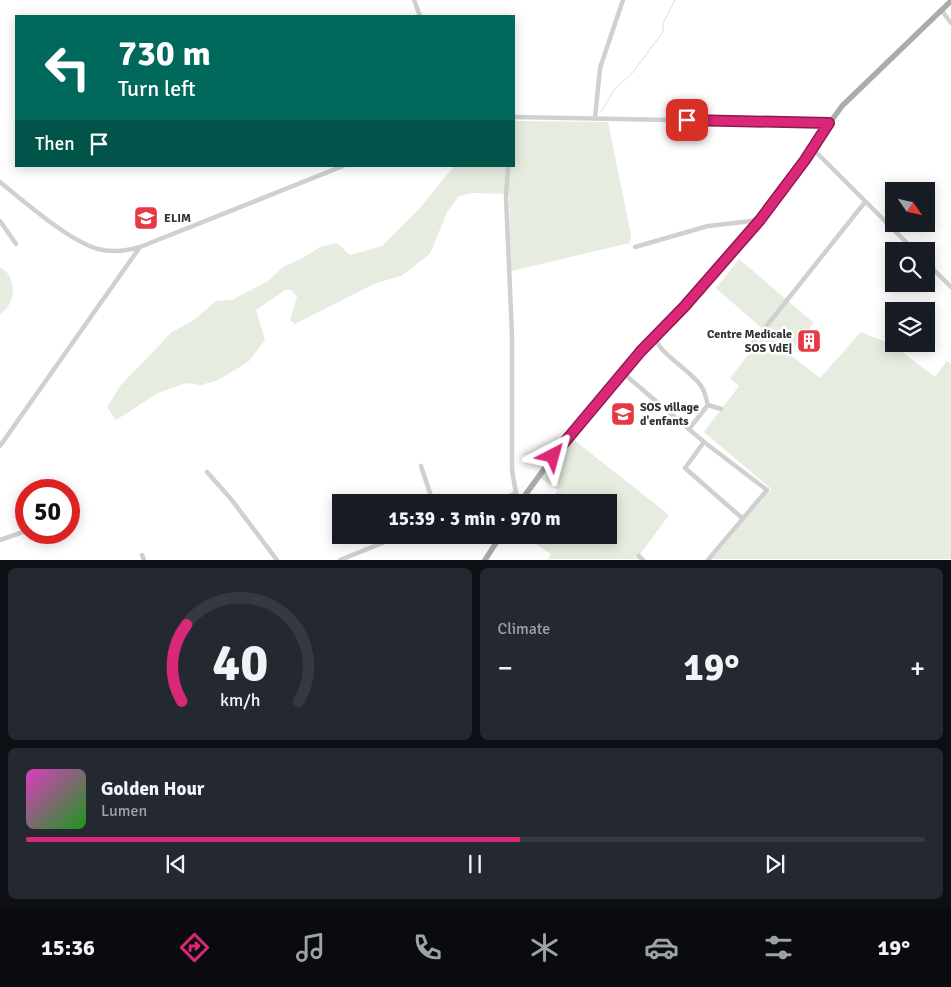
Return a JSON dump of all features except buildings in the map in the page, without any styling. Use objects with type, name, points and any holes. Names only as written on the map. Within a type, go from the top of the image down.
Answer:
[{"type":"main road","points":[[525,494],[564,442],[623,373],[760,220],[813,149],[829,123],[852,95],[951,1]]},
{"type":"main road","points":[[485,560],[495,544]]},
{"type":"street","points":[[414,0],[420,15]]},
{"type":"street","points":[[596,118],[600,68],[623,0]]},
{"type":"street","points":[[942,11],[951,23]]},
{"type":"street","points":[[515,117],[829,123]]},
{"type":"street","points":[[813,149],[906,242]]},
{"type":"street","points":[[0,182],[58,226],[88,245],[122,252],[140,247],[340,167]]},
{"type":"street","points":[[508,167],[506,197],[512,334],[512,470],[516,494]]},
{"type":"street","points":[[749,348],[865,202]]},
{"type":"street","points":[[635,247],[708,226],[760,220]]},
{"type":"street","points":[[0,221],[16,244]]},
{"type":"street","points":[[0,446],[140,247]]},
{"type":"street","points":[[935,271],[951,287]]},
{"type":"street","points":[[656,335],[658,345],[701,385],[708,405]]},
{"type":"street","points":[[623,373],[704,442],[767,490],[708,560]]},
{"type":"street","points":[[708,405],[721,409]]},
{"type":"street","points":[[689,429],[708,405]]},
{"type":"street","points":[[704,442],[685,468],[742,518]]},
{"type":"street","points":[[421,466],[430,494]]},
{"type":"street","points":[[207,472],[231,499],[277,560]]},
{"type":"street","points":[[0,540],[15,535]]},
{"type":"street","points":[[340,560],[380,544]]},
{"type":"shaded area","points":[[515,121],[608,122],[631,235],[630,243],[511,271],[509,194],[472,193],[459,196],[447,212],[430,254],[401,276],[376,283],[295,324],[290,320],[297,297],[291,290],[285,290],[256,310],[265,340],[248,362],[218,380],[201,385],[186,383],[158,393],[116,420],[107,407],[120,386],[172,332],[194,320],[216,301],[232,300],[268,281],[283,267],[303,258],[320,247],[337,243],[350,255],[382,246],[420,208],[453,167],[515,167]]},
{"type":"shaded area","points":[[739,259],[814,323],[789,354],[820,378],[861,332],[885,342],[885,352],[902,352],[935,377],[947,361],[951,364],[951,559],[712,559],[771,489],[704,432],[739,386],[730,378],[766,332],[716,288]]},
{"type":"shaded area","points":[[0,267],[10,277],[13,290],[10,304],[0,314]]},
{"type":"shaded area","points":[[569,436],[669,515],[638,557],[639,559],[548,559],[551,554],[536,544],[617,544],[617,494],[555,494],[558,490],[536,475]]},
{"type":"waterway","points":[[601,112],[614,90],[633,72],[663,32],[663,23],[675,0]]},
{"type":"place","name":"ELIM","points":[[146,218]]},
{"type":"place","name":"Centre Medicale SOS VdE|","points":[[809,341]]},
{"type":"place","name":"SOS village d'enfants","points":[[623,414]]},
{"type":"route","points":[[553,456],[603,399],[633,360],[665,328],[760,220],[813,149],[829,123],[687,120]]}]
